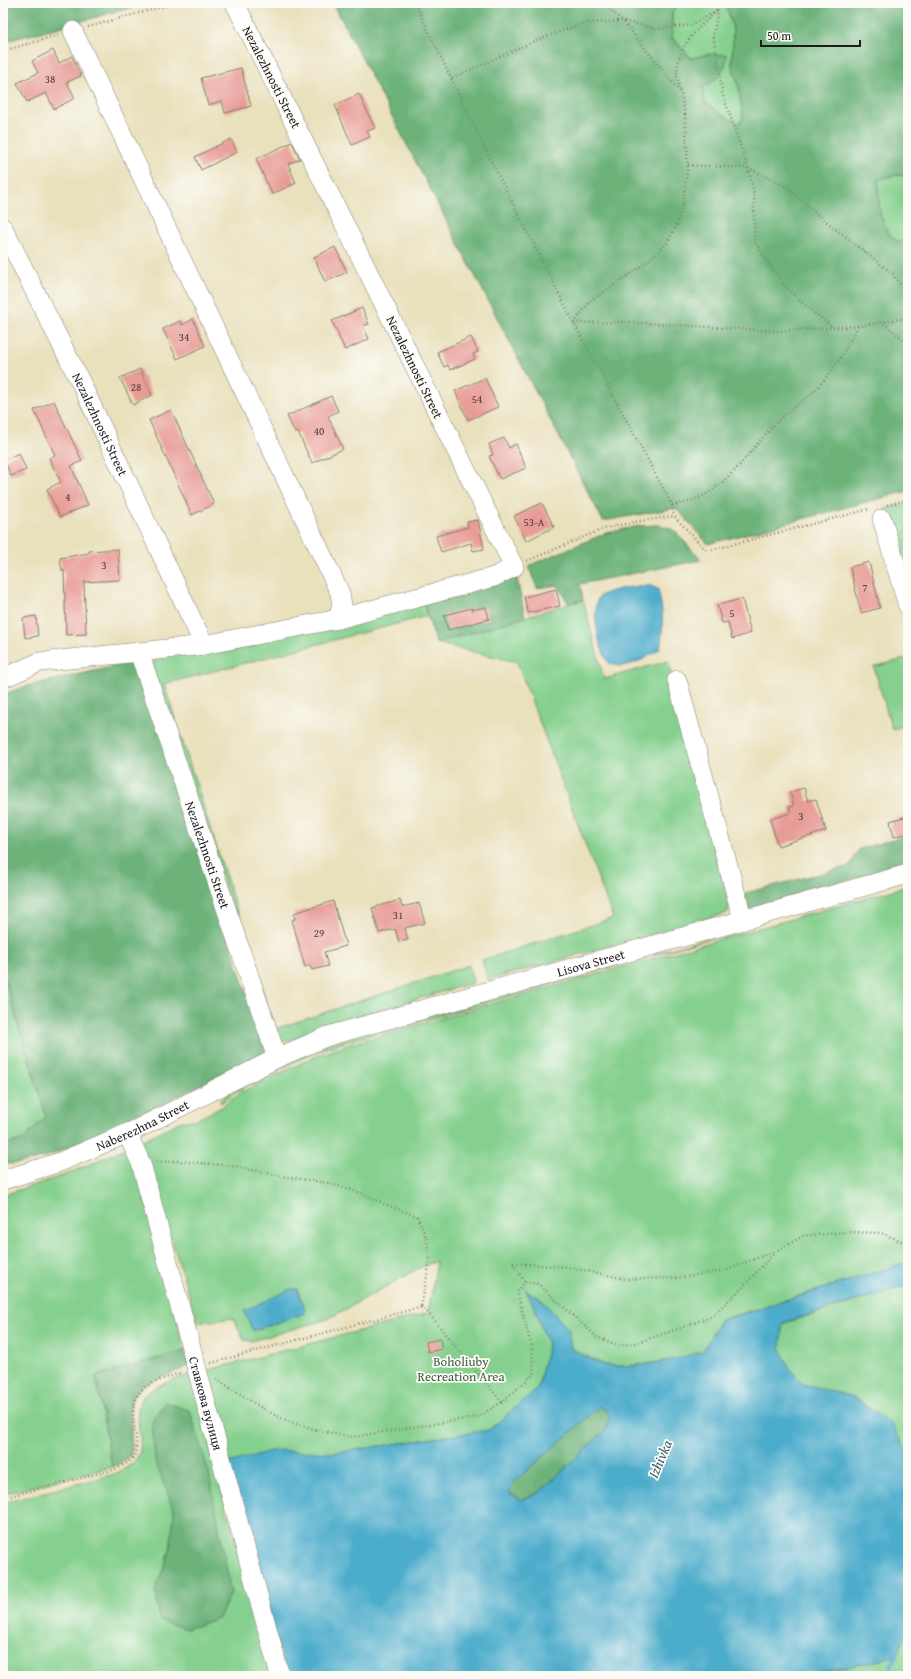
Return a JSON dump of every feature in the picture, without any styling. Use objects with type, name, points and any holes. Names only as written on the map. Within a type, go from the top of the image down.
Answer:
[{"type":"street","name":"Nezalezhnosti Street","points":[[235,3],[514,567]]},
{"type":"street","points":[[73,31],[340,593],[342,605],[338,619]]},
{"type":"street","name":"Nezalezhnosti Street","points":[[3,228],[81,383],[204,645]]},
{"type":"street","points":[[879,511],[908,606]]},
{"type":"street","points":[[3,678],[40,662],[204,645],[338,619],[494,577],[514,567]]},
{"type":"street","name":"Nezalezhnosti Street","points":[[139,652],[277,1058]]},
{"type":"street","points":[[677,680],[743,920]]},
{"type":"street","name":"Lisova Street","points":[[277,1058],[328,1036],[908,874]]},
{"type":"street","name":"Naberezhna Street","points":[[3,1180],[60,1162],[127,1133],[277,1058]]},
{"type":"street","name":"Ставкова вулиця","points":[[127,1133],[141,1163],[280,1676]]},
{"type":"path","points":[[415,3],[484,146],[574,323],[672,505],[674,516],[707,551],[879,511],[908,499]]},
{"type":"path","points":[[603,3],[623,21],[681,94]]},
{"type":"path","points":[[574,323],[590,300],[620,282],[667,243],[677,224],[683,203],[688,165],[685,115],[676,72],[679,57],[686,44],[698,28],[718,10],[723,3]]},
{"type":"path","points":[[452,78],[538,40],[584,22],[623,21],[658,29],[691,24],[718,10]]},
{"type":"path","points":[[718,10],[713,37],[722,92],[748,168],[754,194],[755,242],[786,287],[832,328]]},
{"type":"path","points":[[688,165],[748,168],[787,187],[818,215],[893,274],[908,296]]},
{"type":"path","points":[[574,323],[627,322],[776,331],[858,326],[908,318]]},
{"type":"path","points":[[880,322],[891,329],[908,344]]},
{"type":"path","points":[[672,505],[684,504],[703,497],[745,460],[774,424],[818,388],[844,352],[858,326]]},
{"type":"path","points":[[514,567],[603,529],[634,522],[674,516]]},
{"type":"path","points":[[141,1163],[178,1161],[234,1166],[286,1177],[328,1183],[361,1193],[389,1206],[417,1216],[426,1237],[430,1260],[421,1307]]},
{"type":"path","points":[[776,1251],[742,1288],[712,1316],[639,1342],[619,1346],[597,1337],[538,1284],[525,1282],[513,1263],[567,1266],[626,1280],[677,1278],[727,1270],[776,1251],[802,1236],[848,1232],[881,1234],[908,1244]]},
{"type":"path","points":[[197,1366],[265,1410],[290,1422],[321,1432],[352,1437],[478,1417],[502,1402],[534,1374],[532,1348],[517,1292],[525,1282]]},
{"type":"path","points":[[3,1498],[113,1470],[127,1463],[133,1458],[136,1448],[134,1408],[136,1397],[145,1388],[197,1366],[421,1307]]},
{"type":"path","points":[[421,1307],[428,1313],[502,1402]]},
{"type":"green space","points":[[3,3],[149,3],[3,42]]},
{"type":"green space","points":[[333,3],[680,3],[672,13],[672,38],[691,58],[710,54],[727,55],[725,67],[721,74],[703,87],[704,101],[719,113],[738,123],[743,120],[739,88],[732,65],[733,29],[724,3],[908,3],[908,176],[895,175],[878,180],[880,213],[887,232],[900,243],[908,238],[908,491],[708,544],[676,508],[603,521]]},
{"type":"green space","points":[[680,3],[724,3],[728,11],[733,29],[732,65],[739,88],[743,120],[738,123],[719,113],[704,101],[703,87],[714,81],[710,54],[691,58],[672,37],[672,13]]},
{"type":"green space","points":[[895,175],[908,176],[908,238],[900,243],[888,233],[880,215],[878,179]]},
{"type":"green space","points":[[908,503],[908,583],[885,509]]},
{"type":"green space","points":[[657,525],[673,529],[701,560],[580,584],[583,600],[568,603],[558,585],[537,588],[528,566],[606,533],[639,526]]},
{"type":"green space","points":[[516,574],[525,617],[436,643],[423,602]]},
{"type":"green space","points":[[583,600],[604,679],[668,661],[729,908],[727,913],[488,980],[482,960],[613,918],[517,662],[436,643]]},
{"type":"green space","points":[[423,602],[427,616],[164,684],[275,1029],[469,965],[473,983],[337,1022],[284,1042],[277,1039],[151,670],[157,657]]},
{"type":"green space","points":[[908,658],[908,725],[892,729],[874,667]]},
{"type":"green space","points":[[139,661],[265,1051],[260,1055],[156,1107],[71,1146],[38,1159],[15,1164],[3,1164],[3,1145],[24,1139],[46,1116],[3,974],[3,694],[27,686]]},
{"type":"green space","points":[[908,835],[908,863],[749,909],[745,893],[850,866],[859,849]]},
{"type":"green space","name":"Boholiuby Recreation Area","points":[[908,886],[908,1262],[720,1320],[703,1351],[675,1360],[625,1366],[605,1365],[571,1349],[526,1290],[548,1344],[538,1388],[489,1430],[333,1453],[274,1451],[286,1676],[205,1371],[428,1313],[437,1261],[423,1266],[328,1319],[252,1341],[244,1340],[233,1318],[198,1323],[145,1156],[139,1142],[179,1122],[198,1119],[222,1107],[237,1094],[316,1056],[351,1044]]},
{"type":"green space","points":[[746,928],[339,1044],[312,1053],[234,1092],[221,1103],[220,1100],[233,1087],[320,1046]]},
{"type":"green space","points":[[3,974],[46,1116],[24,1139],[3,1145]]},
{"type":"green space","points":[[126,1148],[136,1166],[185,1351],[96,1376],[112,1467],[3,1494],[3,1195],[68,1174]]},
{"type":"green space","points":[[908,1285],[908,1676],[802,1676],[848,1668],[751,1339],[782,1324]]},
{"type":"green space","points":[[185,1351],[189,1366],[143,1385],[133,1395],[130,1407],[132,1448],[130,1456],[125,1461],[112,1467],[96,1376]]},
{"type":"green space","points":[[191,1374],[271,1676],[3,1676],[3,1503],[115,1474],[126,1468],[134,1462],[140,1450],[138,1411],[139,1403],[142,1398],[158,1386]]},
{"type":"green space","points":[[165,1402],[190,1411],[209,1473],[231,1593],[219,1618],[187,1629],[160,1621],[155,1590],[170,1552],[174,1511],[155,1460],[152,1422]]},
{"type":"green space","points":[[600,1405],[610,1415],[606,1430],[540,1492],[521,1500],[509,1492],[513,1483]]},
{"type":"water","points":[[648,585],[658,589],[660,596],[662,626],[660,649],[637,662],[624,666],[611,664],[603,652],[597,631],[597,601],[600,596],[610,591]]},
{"type":"water","name":"Izhivka","points":[[908,1262],[908,1285],[783,1323],[780,1347],[789,1368],[803,1384],[854,1397],[892,1425],[908,1455],[908,1632],[896,1657],[802,1676],[286,1676],[228,1463],[274,1450],[333,1453],[489,1430],[538,1388],[548,1344],[532,1302],[525,1289],[542,1300],[569,1330],[571,1349],[605,1365],[641,1365],[668,1361],[703,1351],[720,1321]],"holes":[[[600,1406],[610,1415],[606,1430],[540,1492],[521,1500],[509,1492],[513,1483]]]},
{"type":"water","points":[[291,1289],[297,1289],[304,1305],[305,1313],[253,1331],[244,1311]]},
{"type":"building","points":[[53,50],[59,63],[72,56],[81,76],[67,82],[75,98],[54,109],[46,93],[27,102],[17,83],[38,73],[32,61]]},
{"type":"building","points":[[241,68],[251,106],[225,113],[222,101],[208,105],[201,78]]},
{"type":"building","points":[[359,94],[375,128],[367,131],[370,137],[352,145],[335,105]]},
{"type":"building","points":[[231,139],[237,152],[201,170],[195,157]]},
{"type":"building","points":[[292,142],[300,159],[288,164],[296,183],[272,194],[256,159]]},
{"type":"building","points":[[335,247],[347,272],[325,282],[314,257]]},
{"type":"building","points":[[362,308],[369,324],[363,326],[369,339],[345,350],[332,321]]},
{"type":"building","points":[[193,319],[205,346],[177,359],[163,329],[180,321],[182,325]]},
{"type":"building","points":[[471,337],[478,352],[473,354],[475,359],[450,370],[448,365],[444,367],[437,352]]},
{"type":"building","points":[[140,369],[152,395],[133,405],[120,378]]},
{"type":"building","points":[[485,378],[498,407],[468,420],[455,391]]},
{"type":"building","points":[[331,396],[338,411],[328,416],[343,449],[312,463],[298,432],[295,433],[287,416]]},
{"type":"building","points":[[54,401],[82,461],[71,466],[88,505],[60,517],[47,489],[61,482],[49,458],[55,455],[34,410]]},
{"type":"building","points":[[171,410],[214,504],[192,515],[149,420]]},
{"type":"building","points":[[504,438],[509,448],[516,444],[526,468],[500,479],[489,456],[493,455],[489,444]]},
{"type":"building","points":[[19,453],[26,470],[11,476],[4,460]]},
{"type":"building","points":[[542,503],[554,527],[526,541],[514,516]]},
{"type":"building","points":[[478,520],[484,549],[473,551],[471,543],[441,552],[436,536],[468,527],[467,522]]},
{"type":"building","points":[[118,549],[120,580],[84,582],[86,634],[66,635],[64,570],[62,571],[60,558],[89,553],[89,551]]},
{"type":"building","points":[[869,562],[880,608],[861,613],[850,567]]},
{"type":"building","points":[[556,589],[560,606],[528,613],[524,597]]},
{"type":"building","points":[[742,599],[751,633],[732,639],[728,622],[722,623],[717,605]]},
{"type":"building","points":[[486,607],[489,619],[448,630],[444,615],[472,608],[472,610]]},
{"type":"building","points":[[36,616],[38,636],[25,638],[23,618]]},
{"type":"building","points":[[804,788],[808,801],[816,799],[826,831],[778,846],[770,819],[791,813],[789,807],[794,806],[790,792]]},
{"type":"building","points":[[908,816],[908,833],[894,837],[890,821]]},
{"type":"building","points":[[400,900],[402,907],[419,903],[425,923],[405,928],[408,940],[399,942],[395,929],[379,933],[372,908]]},
{"type":"building","points":[[333,901],[346,946],[324,952],[328,966],[312,970],[310,965],[305,967],[292,920],[295,919],[294,913]]},
{"type":"building","points":[[440,1339],[442,1349],[428,1352],[426,1342]]},
{"type":"waterway","points":[[887,1676],[896,1657]]}]
